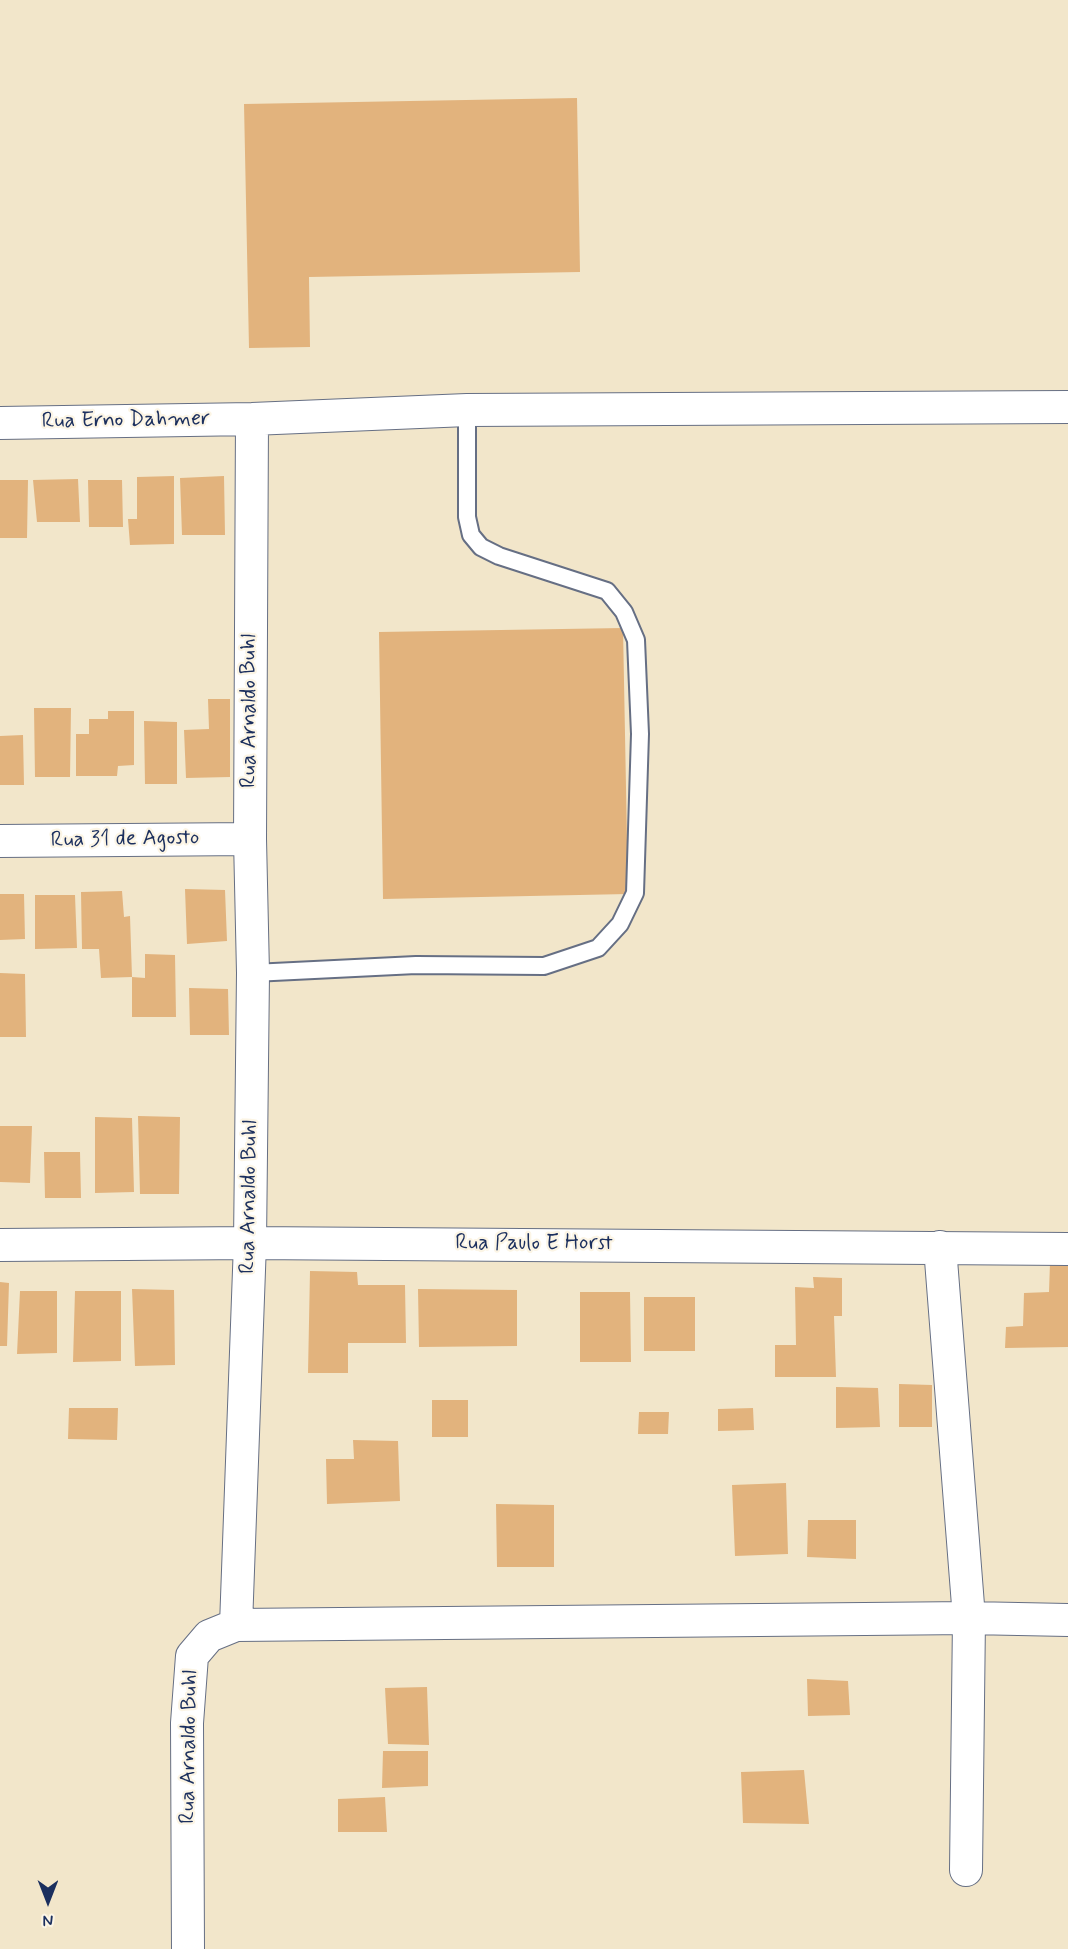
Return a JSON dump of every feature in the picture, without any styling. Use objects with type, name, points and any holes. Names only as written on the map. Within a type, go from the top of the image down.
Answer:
[{"type":"street","name":"Rua Erno Dahmer","points":[[0,423],[252,419],[467,410],[1068,408]]},
{"type":"street","name":"Rua Arnaldo Buhl","points":[[188,1949],[187,1723],[192,1656],[209,1636],[237,1625],[250,1243],[254,973],[250,839],[252,419]]},
{"type":"street","name":"Rua 31 de Agosto","points":[[0,841],[250,839]]},
{"type":"street","name":"Rua Paulo E Horst","points":[[0,1245],[250,1243],[1068,1249]]},
{"type":"street","points":[[940,1247],[969,1618],[966,1870]]},
{"type":"street","points":[[237,1625],[969,1618],[1068,1620]]},
{"type":"lane","points":[[254,973],[416,965],[544,966],[598,948],[620,924],[635,893],[640,734],[636,640],[624,612],[607,591],[500,556],[481,547],[471,535],[467,518],[467,410]]},
{"type":"building","points":[[577,98],[580,272],[309,277],[310,347],[249,348],[244,104]]},
{"type":"building","points":[[174,476],[174,544],[130,545],[128,519],[137,519],[137,477]]},
{"type":"building","points":[[224,476],[225,535],[182,535],[180,478]]},
{"type":"building","points":[[78,479],[80,522],[37,522],[33,480]]},
{"type":"building","points":[[0,480],[28,480],[27,538],[0,538]]},
{"type":"building","points":[[88,480],[122,480],[123,527],[89,527]]},
{"type":"building","points":[[623,628],[628,894],[383,899],[379,632]]},
{"type":"building","points":[[208,699],[230,699],[230,777],[186,778],[184,730],[209,729]]},
{"type":"building","points":[[34,708],[71,708],[70,777],[35,777]]},
{"type":"building","points":[[108,711],[134,711],[134,765],[118,766],[117,776],[76,776],[76,734],[89,734],[89,719],[108,719]]},
{"type":"building","points":[[144,721],[177,722],[177,784],[145,784]]},
{"type":"building","points":[[23,735],[24,785],[0,785],[0,736]]},
{"type":"building","points":[[185,889],[225,890],[227,941],[187,944]]},
{"type":"building","points":[[122,891],[124,917],[130,916],[132,977],[101,978],[99,949],[82,949],[81,892]]},
{"type":"building","points":[[0,894],[24,894],[25,939],[0,940]]},
{"type":"building","points":[[35,895],[75,895],[77,948],[35,949]]},
{"type":"building","points":[[145,954],[175,955],[176,1017],[132,1017],[132,977],[145,978]]},
{"type":"building","points":[[0,973],[25,974],[26,1037],[0,1037]]},
{"type":"building","points":[[189,988],[228,989],[229,1035],[190,1035]]},
{"type":"building","points":[[138,1116],[180,1117],[179,1194],[140,1194]]},
{"type":"building","points":[[95,1117],[132,1118],[134,1192],[95,1193]]},
{"type":"building","points":[[0,1126],[32,1126],[30,1183],[0,1182]]},
{"type":"building","points":[[44,1152],[80,1152],[81,1198],[45,1198]]},
{"type":"building","points":[[1050,1263],[1068,1263],[1068,1347],[1005,1348],[1006,1327],[1023,1326],[1024,1293],[1049,1292]]},
{"type":"building","points":[[310,1271],[357,1272],[358,1285],[405,1285],[406,1343],[348,1343],[348,1373],[308,1373]]},
{"type":"building","points":[[813,1277],[842,1278],[842,1316],[834,1316],[836,1377],[775,1377],[775,1345],[796,1345],[795,1287],[814,1288]]},
{"type":"building","points":[[0,1282],[9,1283],[7,1346],[0,1346]]},
{"type":"building","points":[[132,1289],[174,1290],[175,1365],[135,1366]]},
{"type":"building","points":[[418,1289],[517,1290],[517,1346],[419,1347]]},
{"type":"building","points":[[20,1291],[57,1291],[57,1353],[17,1354]]},
{"type":"building","points":[[75,1291],[121,1291],[121,1361],[73,1362]]},
{"type":"building","points":[[580,1292],[630,1292],[631,1362],[580,1362]]},
{"type":"building","points":[[644,1297],[695,1297],[695,1351],[644,1351]]},
{"type":"building","points":[[899,1384],[932,1385],[932,1427],[899,1427]]},
{"type":"building","points":[[836,1387],[878,1388],[880,1427],[836,1428]]},
{"type":"building","points":[[432,1400],[468,1400],[468,1437],[432,1437]]},
{"type":"building","points":[[69,1408],[118,1408],[117,1440],[68,1439]]},
{"type":"building","points":[[753,1408],[754,1430],[718,1431],[718,1409]]},
{"type":"building","points":[[639,1412],[669,1412],[668,1434],[638,1434]]},
{"type":"building","points":[[353,1440],[398,1441],[400,1501],[327,1504],[326,1459],[354,1459]]},
{"type":"building","points":[[786,1483],[788,1554],[735,1556],[732,1485]]},
{"type":"building","points":[[496,1504],[554,1505],[554,1567],[497,1567]]},
{"type":"building","points":[[808,1520],[856,1520],[856,1559],[807,1557]]},
{"type":"building","points":[[807,1679],[848,1681],[850,1715],[808,1716]]},
{"type":"building","points":[[427,1687],[429,1745],[388,1744],[385,1688]]},
{"type":"building","points":[[383,1751],[428,1751],[428,1786],[382,1788]]},
{"type":"building","points":[[804,1770],[809,1824],[743,1823],[741,1772]]},
{"type":"building","points":[[385,1797],[387,1832],[338,1832],[338,1799]]}]
